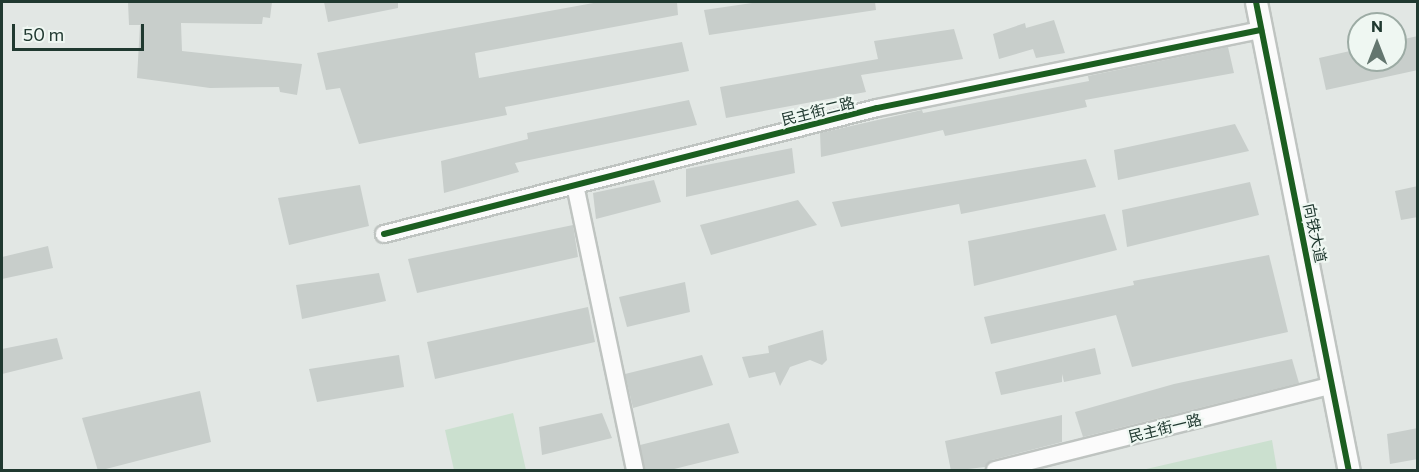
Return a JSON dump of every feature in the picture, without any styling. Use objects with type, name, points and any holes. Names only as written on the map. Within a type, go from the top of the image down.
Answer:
[{"type":"street","name":"向铁大道","points":[[1256,2],[1334,385],[1349,471]]},
{"type":"street","name":"民主街二路","points":[[384,234],[877,108],[1261,30]]},
{"type":"street","points":[[575,185],[635,471]]},
{"type":"street","name":"民主街一路","points":[[995,471],[1334,385]]},
{"type":"green space","points":[[513,413],[526,470],[454,470],[445,430]]},
{"type":"green space","points":[[1272,440],[1277,470],[1142,470]]},
{"type":"building","points":[[128,2],[272,2],[270,18],[263,17],[262,24],[181,23],[182,51],[302,64],[297,95],[280,92],[279,87],[210,88],[137,78],[140,25],[129,25]]},
{"type":"building","points":[[324,2],[398,2],[398,8],[328,22]]},
{"type":"building","points":[[599,2],[677,2],[678,15],[475,53],[479,78],[682,42],[689,71],[505,107],[507,115],[359,144],[340,88],[326,90],[317,53]]},
{"type":"building","points":[[759,2],[875,2],[876,10],[709,35],[704,10]]},
{"type":"building","points":[[1054,20],[1065,53],[1036,58],[1033,49],[999,59],[993,34],[1025,23],[1026,28]]},
{"type":"building","points":[[954,29],[963,59],[861,75],[866,92],[726,118],[720,87],[878,59],[874,41]]},
{"type":"building","points":[[1418,36],[1418,70],[1326,90],[1319,58],[1347,52],[1347,72],[1407,72],[1407,38]]},
{"type":"building","points":[[1228,47],[1234,73],[1085,100],[1087,107],[945,136],[943,130],[821,157],[820,133],[922,110],[923,113],[1089,81],[1088,76]]},
{"type":"building","points":[[689,100],[697,125],[515,163],[519,172],[444,193],[441,161],[528,139],[527,133]]},
{"type":"building","points":[[1235,124],[1249,151],[1118,180],[1114,150]]},
{"type":"building","points":[[792,148],[795,173],[686,197],[686,169]]},
{"type":"building","points":[[1086,159],[1096,187],[961,214],[959,204],[841,227],[832,202]]},
{"type":"building","points":[[654,180],[661,202],[596,219],[593,193]]},
{"type":"building","points":[[1250,182],[1259,215],[1127,247],[1122,210]]},
{"type":"building","points":[[360,185],[369,226],[289,245],[278,198]]},
{"type":"building","points":[[1418,186],[1418,217],[1401,220],[1395,191]]},
{"type":"building","points":[[798,200],[817,225],[711,255],[700,225]]},
{"type":"building","points":[[1105,214],[1117,250],[974,286],[968,241]]},
{"type":"building","points":[[573,225],[578,257],[417,293],[408,259]]},
{"type":"building","points":[[48,246],[53,268],[2,279],[2,257]]},
{"type":"building","points":[[1269,255],[1288,332],[1132,367],[1116,315],[991,344],[984,317],[1134,285],[1133,281]]},
{"type":"building","points":[[379,273],[386,301],[302,319],[296,285]]},
{"type":"building","points":[[685,282],[690,312],[627,327],[619,297]]},
{"type":"building","points":[[588,307],[595,342],[435,379],[427,342]]},
{"type":"building","points":[[823,330],[827,360],[822,365],[810,360],[790,367],[780,386],[775,372],[749,378],[742,357],[769,353],[768,346]]},
{"type":"building","points":[[57,338],[63,359],[2,374],[2,349]]},
{"type":"building","points":[[1095,348],[1101,374],[1064,382],[1062,374],[1062,382],[1001,395],[995,372]]},
{"type":"building","points":[[399,355],[404,387],[317,402],[309,369]]},
{"type":"building","points":[[702,355],[713,385],[633,408],[625,374]]},
{"type":"building","points":[[1292,359],[1299,383],[1083,437],[1075,412],[1174,384]]},
{"type":"building","points":[[200,391],[211,442],[98,471],[82,418]]},
{"type":"building","points":[[602,413],[612,438],[542,455],[539,427]]},
{"type":"building","points":[[1062,415],[1062,442],[992,460],[985,467],[951,471],[945,441]]},
{"type":"building","points":[[729,423],[739,453],[666,471],[645,471],[640,445]]},
{"type":"building","points":[[1418,428],[1418,459],[1390,464],[1387,434]]},
{"type":"cycle path","points":[[1256,2],[1349,470]]},
{"type":"cycle path","points":[[384,234],[877,108],[1261,30]]}]
